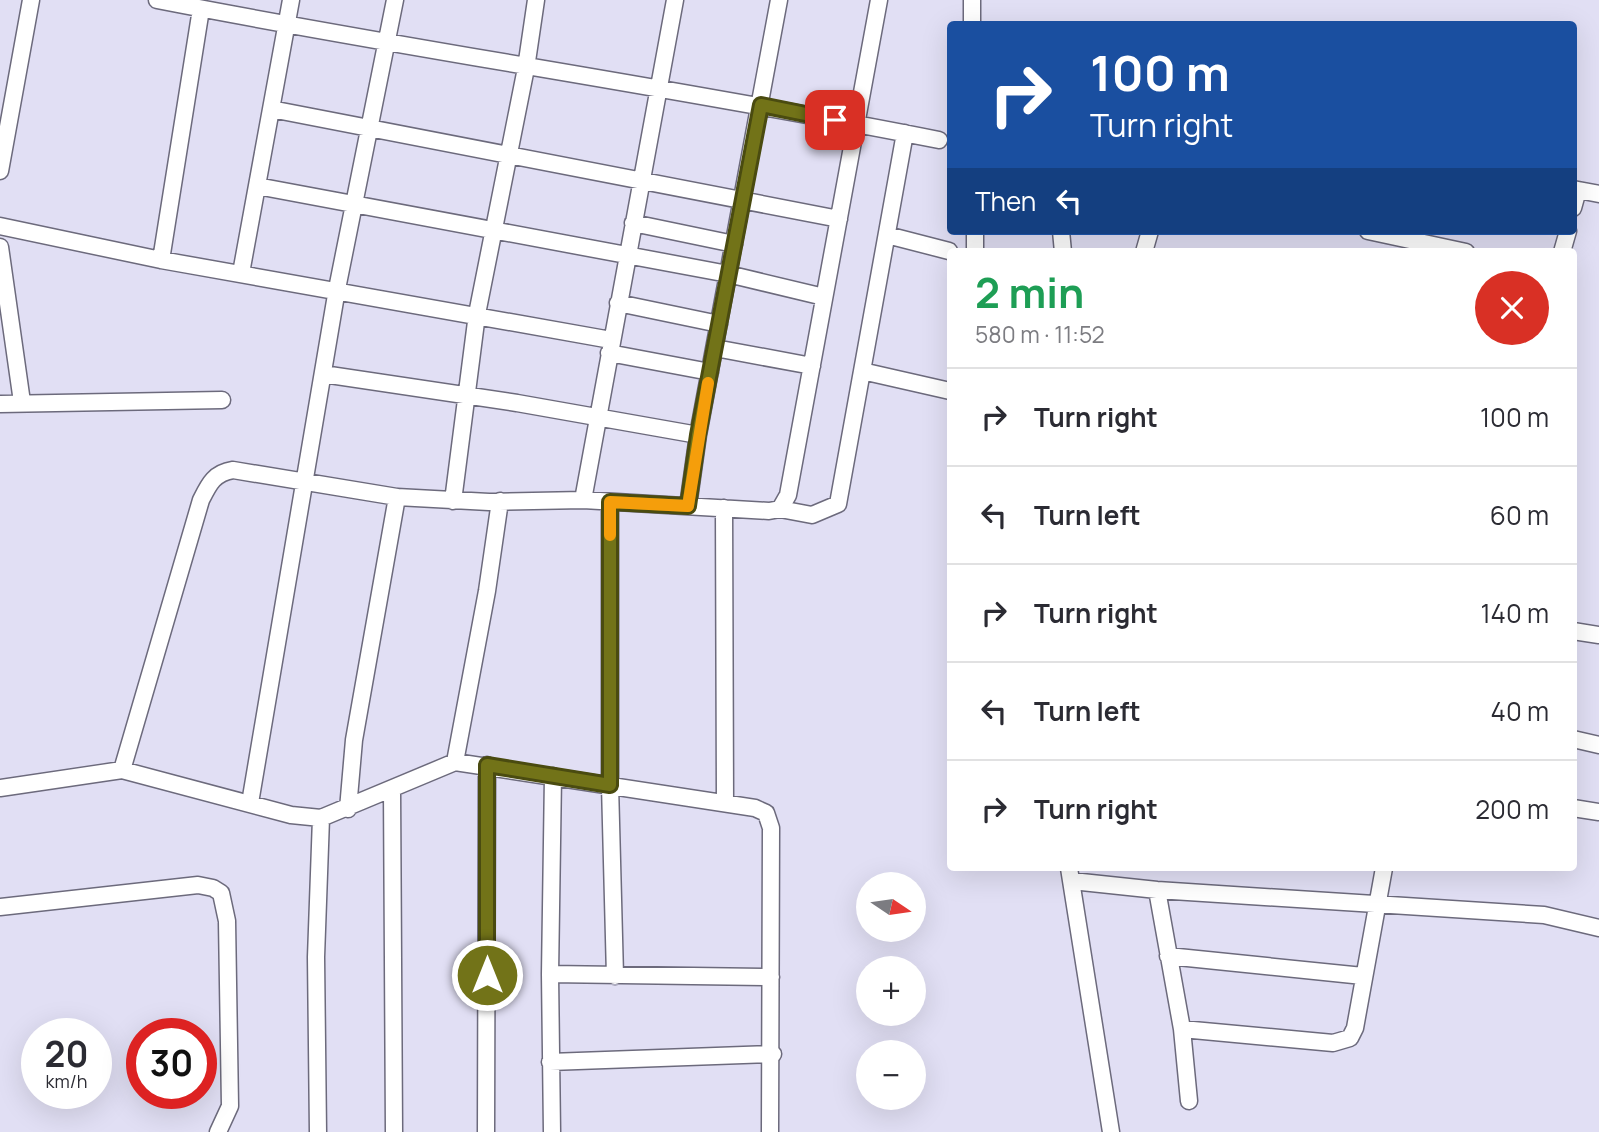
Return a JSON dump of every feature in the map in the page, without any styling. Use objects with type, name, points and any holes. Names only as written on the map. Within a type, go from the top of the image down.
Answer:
[{"type":"street","points":[[0,171],[31,0]]},
{"type":"street","points":[[156,0],[387,40],[526,68],[761,105],[939,140]]},
{"type":"street","points":[[241,273],[291,0]]},
{"type":"street","points":[[250,803],[337,289],[372,130],[395,0]]},
{"type":"street","points":[[453,500],[464,395],[477,314],[526,68],[536,0]]},
{"type":"street","points":[[583,500],[675,0]]},
{"type":"street","points":[[688,506],[698,435],[779,0]]},
{"type":"street","points":[[780,509],[788,495],[879,0]]},
{"type":"street","points":[[972,0],[972,21]]},
{"type":"street","points":[[161,260],[201,9]]},
{"type":"street","points":[[271,109],[839,219]]},
{"type":"street","points":[[122,771],[186,547],[212,479],[222,472],[233,470],[397,497],[453,500],[583,500],[780,509],[812,515],[838,504],[905,133]]},
{"type":"street","points":[[257,186],[728,274],[824,297]]},
{"type":"street","points":[[1577,190],[1599,194]]},
{"type":"street","points":[[633,223],[734,244]]},
{"type":"street","points":[[0,226],[161,260],[477,314],[710,372]]},
{"type":"street","points":[[887,235],[947,250]]},
{"type":"street","points":[[1386,235],[1447,248]]},
{"type":"street","points":[[0,247],[22,402]]},
{"type":"street","points":[[618,303],[719,324]]},
{"type":"street","points":[[715,348],[812,366]]},
{"type":"street","points":[[862,370],[947,390]]},
{"type":"street","points":[[323,374],[698,435]]},
{"type":"street","points":[[0,404],[222,400]]},
{"type":"street","points":[[348,809],[354,740],[397,497]]},
{"type":"street","points":[[455,762],[487,591],[500,501]]},
{"type":"street","points":[[610,502],[610,785],[615,976]]},
{"type":"street","points":[[724,508],[724,803]]},
{"type":"street","points":[[1577,632],[1599,635]]},
{"type":"street","points":[[1577,740],[1599,746]]},
{"type":"street","points":[[0,788],[122,771],[292,815],[321,818],[348,809],[455,762],[724,803],[766,813],[771,828],[773,1054],[770,1132]]},
{"type":"street","points":[[486,1132],[487,765]]},
{"type":"street","points":[[552,1132],[550,974],[553,776]]},
{"type":"street","points":[[393,789],[394,1132]]},
{"type":"street","points":[[1577,808],[1599,811]]},
{"type":"street","points":[[318,1132],[316,957],[321,818]]},
{"type":"street","points":[[1182,1029],[1334,1043],[1350,1038],[1355,1028],[1383,871]]},
{"type":"street","points":[[1111,1132],[1071,875],[1157,890],[1544,915],[1599,928]]},
{"type":"street","points":[[0,907],[198,885],[221,893],[227,921],[230,1106],[218,1132]]},
{"type":"street","points":[[1157,890],[1182,1029],[1189,1101]]},
{"type":"street","points":[[1168,956],[1363,976]]},
{"type":"street","points":[[550,974],[771,977]]},
{"type":"street","points":[[550,1062],[773,1054]]},
{"type":"slow traffic","points":[[610,535],[610,502],[688,506],[708,383]]},
{"type":"route","points":[[487,975],[487,765],[610,785],[610,502],[688,506],[698,435],[761,105],[835,120]]}]
